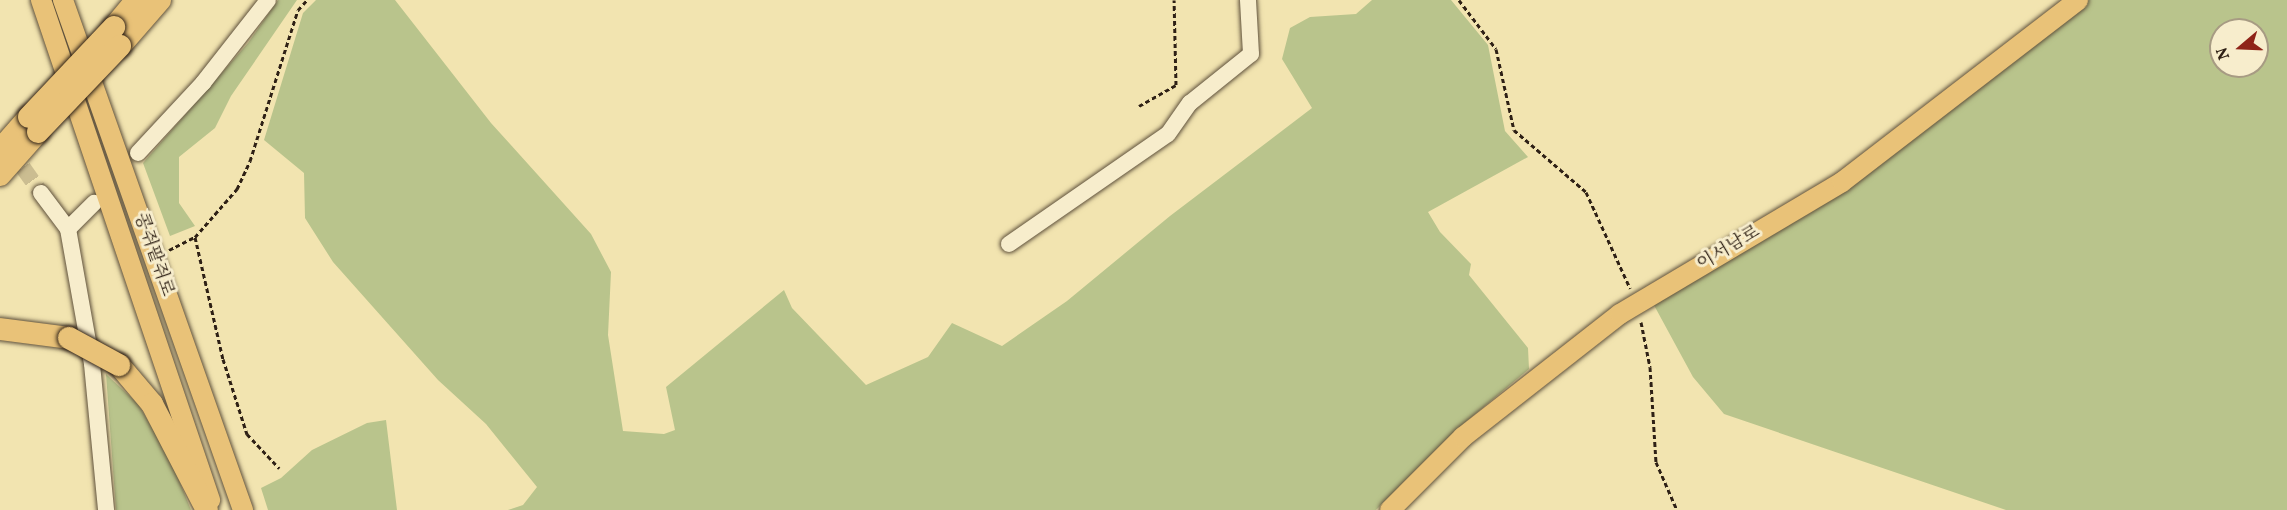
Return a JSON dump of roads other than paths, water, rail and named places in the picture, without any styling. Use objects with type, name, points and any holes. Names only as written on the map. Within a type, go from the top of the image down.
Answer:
[{"type":"highway","points":[[117,36],[137,0]]},
{"type":"highway","points":[[0,150],[33,125],[117,36],[160,0]]},
{"type":"highway","points":[[0,175],[33,125]]},
{"type":"highway","points":[[0,329],[69,338],[119,365],[152,404],[207,510]]},
{"type":"main road","name":"콩쥐팥쥐로","points":[[41,0],[214,510]]},
{"type":"main road","name":"콩쥐팥쥐로","points":[[63,0],[243,510]]},
{"type":"main road","name":"이서남로","points":[[1390,510],[1463,437],[1637,303],[1842,182],[2078,0]]},
{"type":"street","points":[[138,153],[203,83],[268,0]]},
{"type":"street","points":[[1010,244],[1168,134],[1190,103],[1251,54],[1248,0]]},
{"type":"street","points":[[41,193],[68,230],[92,364],[106,510]]},
{"type":"street","points":[[68,230],[94,202]]},
{"type":"tunnel","points":[[9,148],[41,193]]}]
